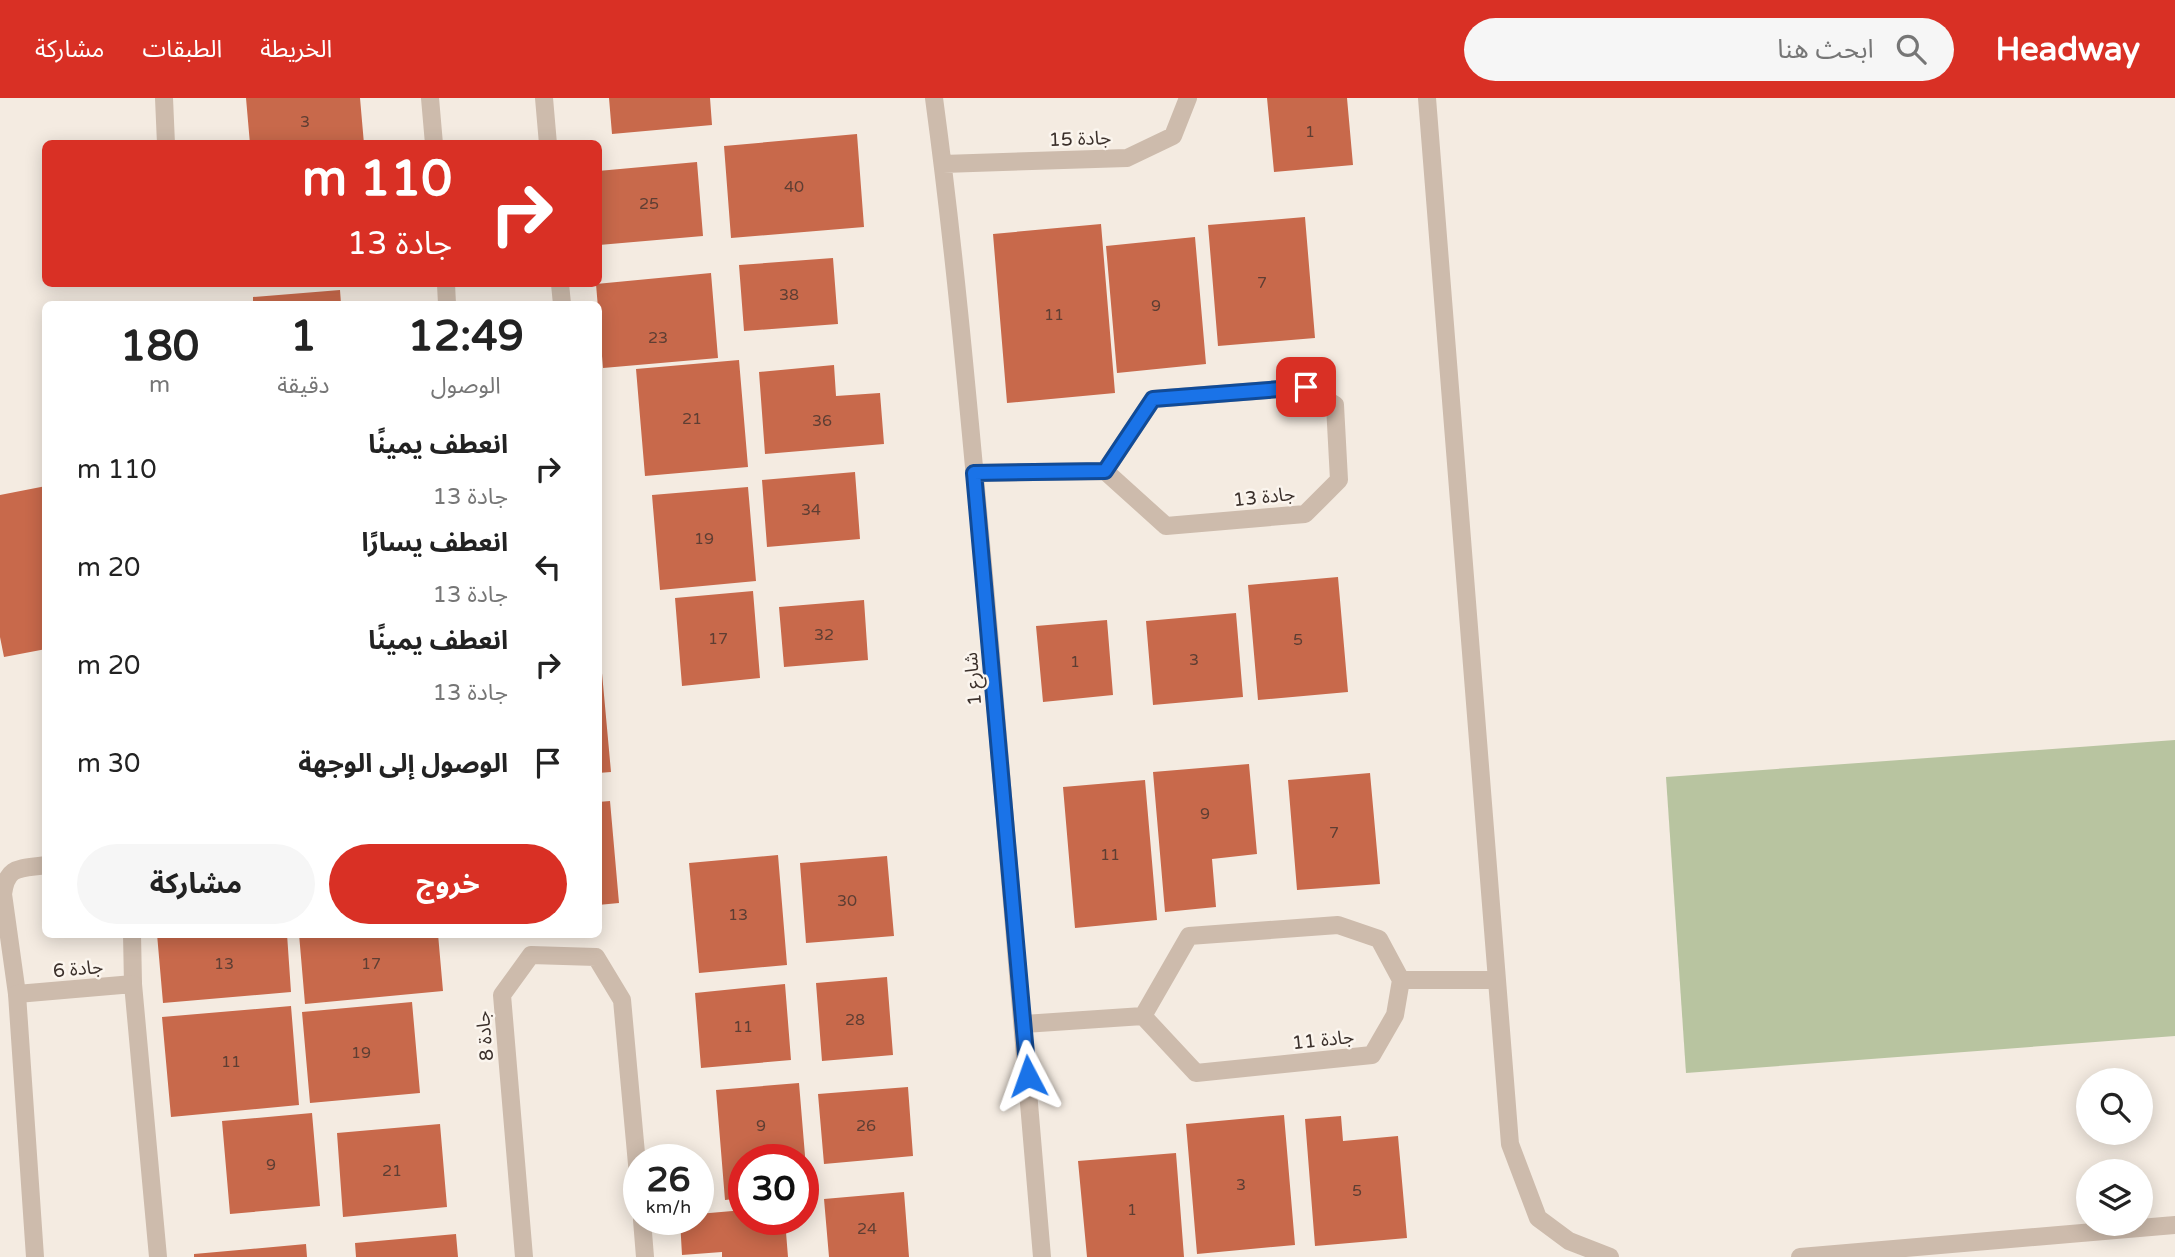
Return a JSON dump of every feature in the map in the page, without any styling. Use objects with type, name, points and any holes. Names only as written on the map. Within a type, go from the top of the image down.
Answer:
[{"type":"street","points":[[164,98],[166,140]]},
{"type":"street","points":[[430,98],[434,140]]},
{"type":"street","points":[[544,98],[548,140]]},
{"type":"street","name":"شارع 1","points":[[934,98],[974,473],[1024,1024],[1042,1257]]},
{"type":"street","name":"جادة 15","points":[[943,164],[1127,158],[1173,136],[1188,98]]},
{"type":"street","points":[[1427,98],[1510,1144],[1538,1218],[1569,1241],[1610,1257]]},
{"type":"street","name":"جادة 13","points":[[1306,387],[1335,405],[1339,480],[1305,514],[1166,526],[1105,471],[1153,399],[1306,387]]},
{"type":"street","points":[[974,473],[1105,471]]},
{"type":"street","points":[[35,1257],[17,994],[4,894],[5,879],[13,870],[42,866]]},
{"type":"street","points":[[1024,1024],[1143,1016],[1189,936],[1338,925],[1379,939],[1401,980],[1497,980]]},
{"type":"street","points":[[131,938],[158,1257]]},
{"type":"street","name":"جادة 8","points":[[524,1257],[502,995],[531,955],[596,957],[622,1000],[635,1144]]},
{"type":"street","name":"جادة 11","points":[[1143,1016],[1196,1073],[1372,1055],[1395,1015],[1401,980]]},
{"type":"street","name":"جادة 6","points":[[17,994],[133,984]]},
{"type":"street","points":[[1800,1257],[2175,1225]]},
{"type":"street","points":[[643,1235],[645,1257]]},
{"type":"green space","points":[[2175,740],[2175,1036],[1686,1073],[1666,777]]},
{"type":"building","points":[[246,98],[360,98],[364,140],[250,140]]},
{"type":"building","points":[[609,98],[710,98],[712,125],[612,134]]},
{"type":"building","points":[[1267,98],[1347,98],[1353,165],[1274,172]]},
{"type":"building","points":[[857,134],[864,227],[731,238],[724,146]]},
{"type":"building","points":[[697,162],[703,236],[602,245],[602,171]]},
{"type":"building","points":[[1305,217],[1315,338],[1218,346],[1208,225]]},
{"type":"building","points":[[1101,224],[1115,393],[1007,403],[993,234]]},
{"type":"building","points":[[1195,237],[1206,364],[1117,373],[1106,246]]},
{"type":"building","points":[[833,258],[838,324],[744,331],[739,265]]},
{"type":"building","points":[[711,273],[718,358],[603,368],[602,301],[597,301],[596,287],[602,287],[602,283]]},
{"type":"building","points":[[340,290],[341,301],[253,301],[253,297]]},
{"type":"building","points":[[739,360],[748,467],[645,476],[636,369]]},
{"type":"building","points":[[834,365],[836,396],[880,393],[884,444],[765,454],[759,372]]},
{"type":"building","points":[[855,472],[860,539],[767,547],[762,480]]},
{"type":"building","points":[[42,487],[42,650],[4,657],[0,637],[0,495]]},
{"type":"building","points":[[748,487],[756,581],[660,590],[652,495]]},
{"type":"building","points":[[1338,577],[1348,692],[1258,700],[1248,585]]},
{"type":"building","points":[[753,591],[760,678],[682,686],[675,598]]},
{"type":"building","points":[[864,600],[868,660],[784,667],[779,607]]},
{"type":"building","points":[[1236,613],[1243,697],[1153,705],[1146,621]]},
{"type":"building","points":[[1107,620],[1113,695],[1043,702],[1036,626]]},
{"type":"building","points":[[602,673],[611,772],[602,773]]},
{"type":"building","points":[[1249,764],[1257,854],[1212,859],[1216,907],[1165,912],[1153,772]]},
{"type":"building","points":[[1370,773],[1380,884],[1297,890],[1288,780]]},
{"type":"building","points":[[1145,780],[1157,920],[1075,928],[1063,787]]},
{"type":"building","points":[[610,801],[619,903],[602,905],[602,802]]},
{"type":"building","points":[[778,855],[787,965],[699,973],[689,863]]},
{"type":"building","points":[[887,856],[894,936],[806,943],[800,863]]},
{"type":"building","points":[[157,938],[287,938],[291,992],[163,1003]]},
{"type":"building","points":[[299,938],[438,938],[443,991],[305,1004]]},
{"type":"building","points":[[887,977],[893,1055],[822,1061],[816,983]]},
{"type":"building","points":[[785,984],[791,1060],[701,1068],[695,993]]},
{"type":"building","points":[[412,1002],[420,1093],[310,1103],[302,1012]]},
{"type":"building","points":[[291,1006],[299,1105],[171,1117],[162,1017]]},
{"type":"building","points":[[799,1083],[804,1144],[728,1144],[728,1200],[725,1200],[716,1090]]},
{"type":"building","points":[[908,1087],[913,1156],[824,1164],[818,1094]]},
{"type":"building","points":[[312,1113],[320,1206],[230,1214],[222,1121]]},
{"type":"building","points":[[1284,1115],[1295,1245],[1197,1254],[1186,1124]]},
{"type":"building","points":[[1341,1116],[1343,1141],[1398,1136],[1407,1238],[1315,1246],[1305,1119]]},
{"type":"building","points":[[440,1124],[447,1207],[343,1217],[337,1133]]},
{"type":"building","points":[[1176,1153],[1184,1257],[1087,1257],[1078,1161]]},
{"type":"building","points":[[904,1192],[909,1257],[829,1257],[824,1199]]},
{"type":"building","points":[[728,1211],[728,1235],[786,1235],[788,1257],[722,1257],[722,1252],[682,1255],[681,1235],[714,1235],[714,1213]]},
{"type":"building","points":[[456,1234],[458,1257],[356,1257],[355,1243]]},
{"type":"building","points":[[306,1244],[307,1257],[194,1257],[194,1254]]},
{"type":"route","points":[[1028,1076],[974,473],[1105,471],[1153,399],[1306,387]]}]
